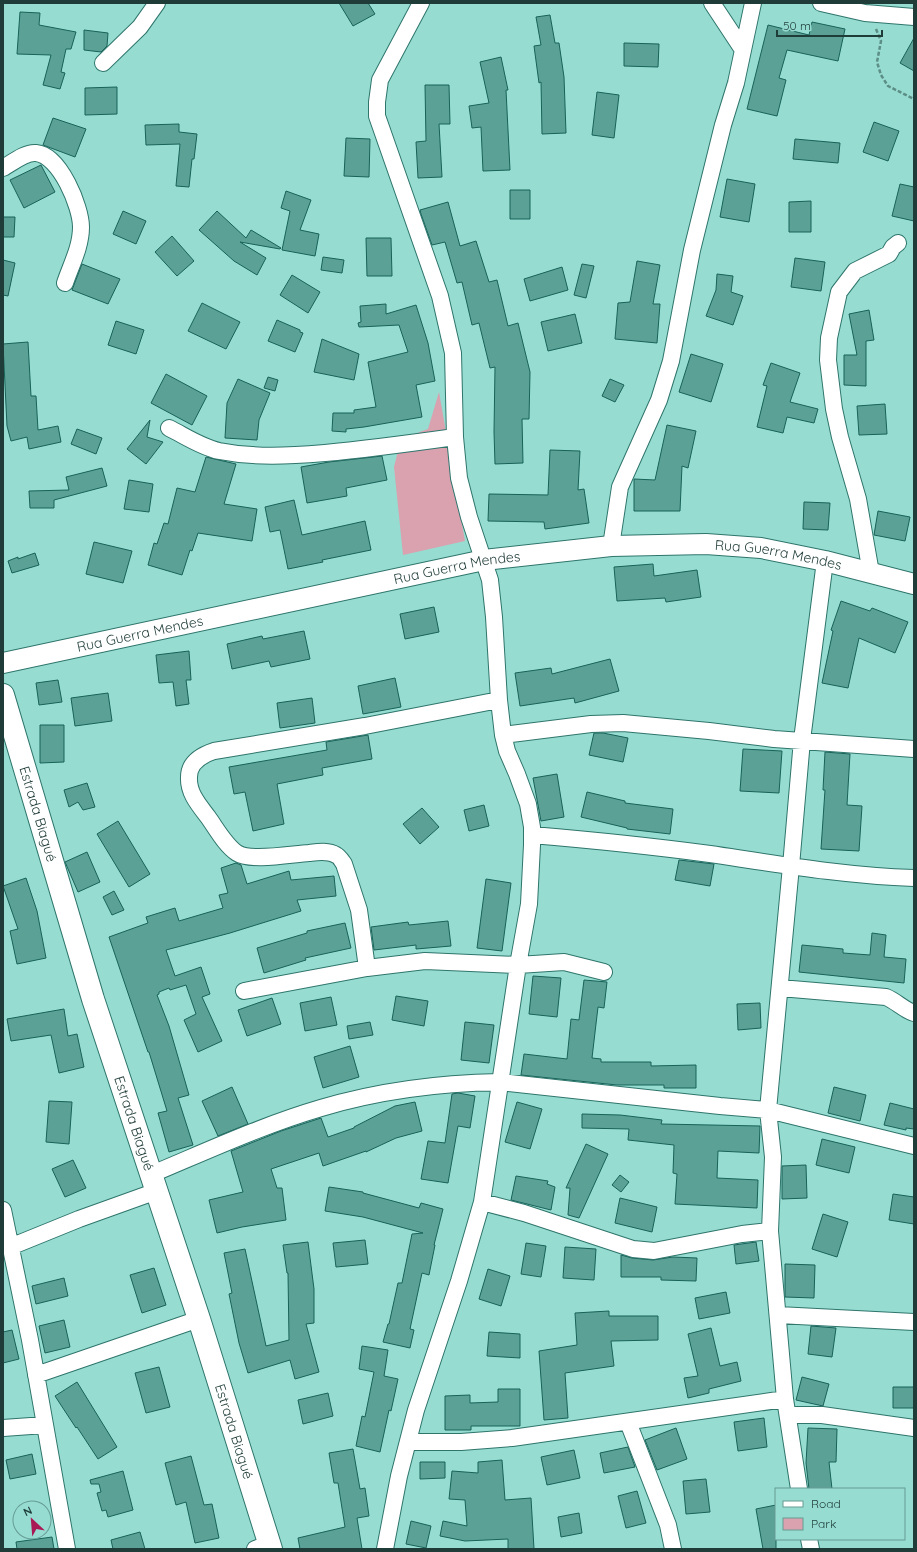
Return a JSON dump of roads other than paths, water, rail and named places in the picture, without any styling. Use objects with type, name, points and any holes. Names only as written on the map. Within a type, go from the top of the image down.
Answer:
[{"type":"main road","name":"Estrada Biagué","points":[[3,695],[93,999],[199,1319],[265,1547]]},
{"type":"street","points":[[103,62],[140,27],[158,3]]},
{"type":"street","points":[[385,1549],[399,1476],[416,1410],[459,1281],[482,1202],[518,965],[529,904],[532,835],[528,804],[520,780],[507,751],[503,735],[490,580],[469,517],[459,478],[455,437],[453,354],[440,296],[378,116],[377,102],[380,80],[421,3]]},
{"type":"street","points":[[712,3],[743,50]]},
{"type":"street","points":[[611,546],[620,487],[659,400],[671,361],[692,250],[721,132],[736,83],[753,3]]},
{"type":"street","points":[[821,3],[865,13],[914,17]]},
{"type":"street","points":[[3,168],[26,154],[36,153],[49,158],[61,172],[77,207],[81,227],[78,246],[65,283]]},
{"type":"street","points":[[871,573],[858,499],[840,437],[834,408],[828,360],[829,338],[839,292],[855,271],[889,254],[893,247],[898,243]]},
{"type":"street","points":[[169,428],[206,446],[218,450],[255,456],[278,457],[368,449],[455,437]]},
{"type":"street","name":"Rua Guerra Mendes","points":[[3,663],[484,560],[611,546],[706,544],[761,548],[825,561],[914,584]]},
{"type":"street","points":[[799,1488],[785,1399],[770,1230],[773,1157],[768,1110],[802,740],[825,561]]},
{"type":"street","points":[[367,968],[359,910],[344,864],[340,858],[336,855],[321,852],[263,857],[246,856],[236,853],[194,798],[189,782],[191,766],[198,759],[214,751],[378,724],[499,700]]},
{"type":"street","points":[[503,735],[591,724],[623,723],[774,739],[914,749]]},
{"type":"street","points":[[532,835],[626,843],[791,866],[914,878]]},
{"type":"street","points":[[244,991],[367,968],[425,961],[518,965],[564,962],[604,972]]},
{"type":"street","points":[[780,988],[886,997],[914,1013]]},
{"type":"street","points":[[10,1247],[79,1219],[248,1134],[321,1108],[369,1096],[416,1088],[500,1082],[698,1104],[768,1110],[914,1146]]},
{"type":"street","points":[[482,1202],[524,1213],[633,1249],[654,1251],[770,1230]]},
{"type":"street","points":[[3,1210],[36,1375],[67,1549]]},
{"type":"street","points":[[778,1315],[914,1322]]},
{"type":"street","points":[[36,1375],[199,1319]]},
{"type":"street","points":[[408,1442],[461,1442],[512,1438],[785,1399]]},
{"type":"street","points":[[788,1415],[822,1415],[914,1428]]},
{"type":"street","points":[[628,1422],[668,1526],[673,1549]]},
{"type":"street","points":[[3,1428],[45,1425]]}]
